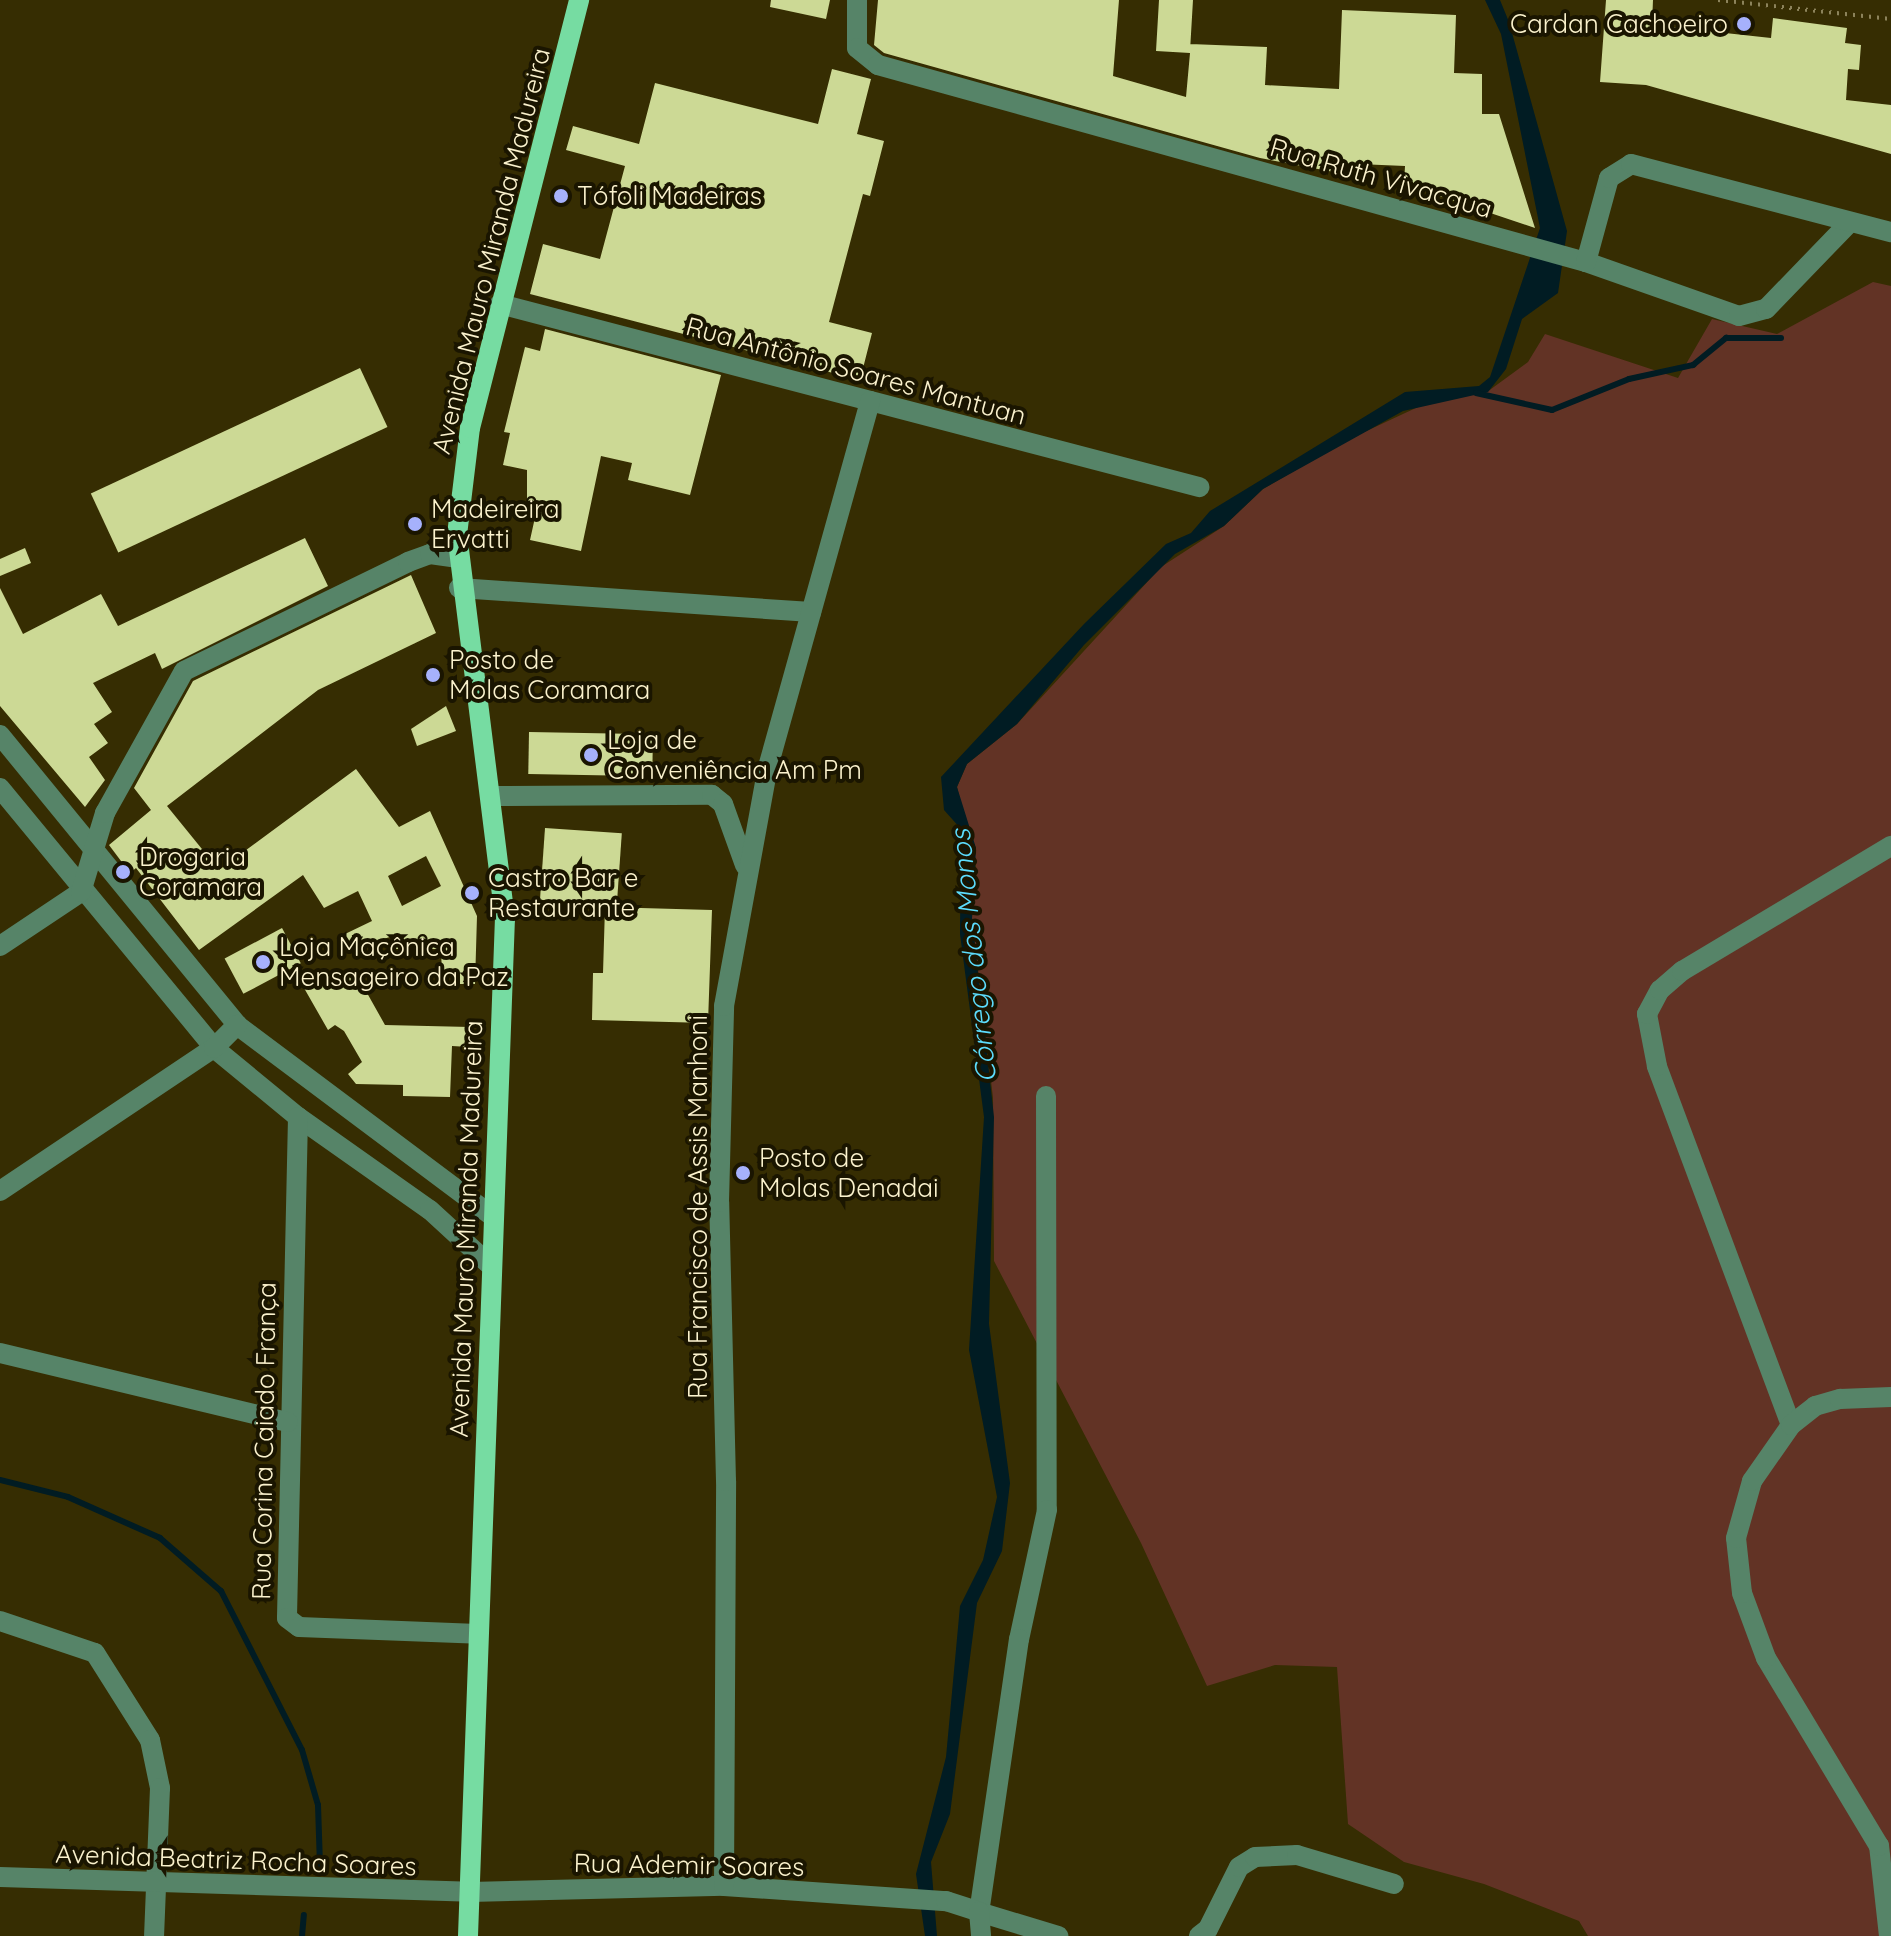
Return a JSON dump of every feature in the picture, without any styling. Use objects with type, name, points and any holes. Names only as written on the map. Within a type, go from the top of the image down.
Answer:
[{"type":"main road","name":"Avenida Mauro Miranda Madureira","points":[[468,1936],[489,1264],[505,919],[492,796],[457,558],[470,428],[580,5]]},
{"type":"street","name":"Rua Ruth Vivacqua","points":[[857,0],[854,38],[863,59],[1578,260],[1748,316],[1766,309],[1849,223]]},
{"type":"street","points":[[1578,260],[1609,178],[1623,166],[1891,232]]},
{"type":"street","name":"Rua Antônio Soares Mantuan","points":[[500,304],[1199,487]]},
{"type":"street","name":"Rua Francisco de Assis Manhoni","points":[[724,1886],[726,1481],[719,1202],[724,1006],[746,869],[811,612],[870,401]]},
{"type":"street","points":[[0,946],[81,892],[90,852],[105,813],[184,671],[408,562],[430,554],[457,558]]},
{"type":"street","points":[[459,588],[811,612]]},
{"type":"street","points":[[0,735],[90,852],[237,1025],[491,1215]]},
{"type":"street","points":[[37,783],[6,796],[81,892],[214,1048],[298,1117],[430,1210],[489,1264]]},
{"type":"street","points":[[492,796],[712,795],[723,804],[746,869]]},
{"type":"street","points":[[1791,1425],[1657,1066],[1647,1014],[1660,990],[1682,971],[1891,846]]},
{"type":"street","points":[[0,1191],[214,1048],[237,1025]]},
{"type":"street","points":[[981,1936],[979,1912],[1019,1639],[1047,1510],[1046,1096]]},
{"type":"street","name":"Rua Corina Caiado França","points":[[298,1117],[285,1596],[291,1625],[478,1634]]},
{"type":"street","points":[[0,1353],[288,1422]]},
{"type":"street","points":[[1889,1936],[1879,1846],[1793,1708],[1742,1593],[1736,1538],[1741,1506],[1791,1425],[1815,1406],[1840,1399],[1891,1397]]},
{"type":"street","points":[[0,1621],[72,1640],[110,1669],[157,1762],[154,1936]]},
{"type":"street","points":[[1199,1936],[1239,1867],[1255,1857],[1297,1855],[1394,1884]]},
{"type":"street","name":"Avenida Beatriz Rocha Soares","points":[[0,1877],[155,1887],[470,1892]]},
{"type":"street","name":"Rua Ademir Soares","points":[[470,1892],[724,1886],[907,1898],[946,1901],[1058,1936]]},
{"type":"path","points":[[1718,0],[1891,19]]},
{"type":"shaded area","points":[[1873,282],[1891,286],[1891,1936],[1588,1936],[1579,1921],[1484,1884],[1404,1862],[1348,1824],[1337,1667],[1275,1665],[1207,1686],[1141,1543],[994,1261],[993,1098],[972,918],[976,866],[957,787],[967,764],[1017,724],[1161,567],[1224,526],[1263,489],[1345,441],[1433,400],[1487,392],[1528,362],[1545,334],[1678,378],[1712,319],[1777,334]]},
{"type":"water","name":"Córrego dos Monos","points":[[1485,0],[1500,0],[1509,22],[1567,231],[1558,293],[1522,319],[1506,369],[1488,392],[1403,411],[1263,489],[1224,526],[1175,554],[1084,645],[1017,724],[967,764],[957,787],[976,848],[972,918],[994,1117],[989,1324],[1010,1483],[1002,1551],[977,1603],[950,1814],[931,1862],[937,1936],[925,1936],[916,1874],[946,1757],[960,1606],[983,1560],[997,1497],[969,1350],[984,1117],[960,934],[961,829],[944,810],[941,777],[1084,624],[1166,544],[1191,533],[1210,511],[1405,392],[1479,386],[1490,377],[1540,228],[1501,34]]},
{"type":"building","points":[[771,0],[830,0],[826,19],[770,7]]},
{"type":"building","points":[[878,0],[1119,0],[1113,76],[1186,97],[1190,53],[1156,51],[1159,0],[1193,0],[1190,44],[1267,47],[1265,85],[1339,89],[1342,10],[1456,15],[1454,73],[1482,74],[1482,114],[1499,114],[1535,228],[1404,184],[1405,166],[1335,163],[1334,172],[1260,158],[884,53],[874,45]]},
{"type":"building","points":[[1606,0],[1653,0],[1652,25],[1771,38],[1773,18],[1847,28],[1845,43],[1861,45],[1859,70],[1848,69],[1846,100],[1891,105],[1891,154],[1646,85],[1600,82]]},
{"type":"building","points":[[832,69],[871,79],[857,134],[884,141],[870,196],[863,194],[829,322],[872,333],[860,380],[530,294],[543,244],[600,259],[625,166],[566,150],[573,126],[639,144],[655,83],[818,124]]},
{"type":"building","points":[[545,329],[721,375],[690,495],[628,480],[632,463],[601,456],[581,551],[530,540],[538,504],[527,502],[527,470],[503,465],[510,433],[504,432],[525,347],[540,351]]},
{"type":"building","points":[[360,368],[387,427],[118,552],[91,494]]},
{"type":"building","points":[[305,538],[328,586],[162,669],[155,653],[93,683],[112,712],[94,724],[108,743],[89,757],[105,780],[85,807],[0,706],[0,588],[23,634],[101,594],[118,626]]},
{"type":"building","points":[[25,548],[31,563],[0,576],[0,559]]},
{"type":"building","points":[[411,575],[436,633],[318,690],[167,806],[219,870],[356,769],[399,827],[430,811],[477,916],[475,984],[455,984],[454,975],[442,975],[441,949],[396,949],[396,935],[352,949],[345,934],[372,921],[358,891],[324,908],[303,875],[199,950],[136,868],[130,873],[109,845],[151,810],[134,788],[193,681]],"holes":[[[426,856],[441,886],[402,906],[388,876]]]},
{"type":"building","points":[[446,706],[456,731],[417,746],[411,729]]},
{"type":"building","name":"Loja de Conveniência Am Pm","points":[[529,732],[653,734],[652,776],[528,774]]},
{"type":"building","points":[[545,828],[622,833],[617,905],[540,900]]},
{"type":"building","points":[[605,907],[712,910],[708,1023],[592,1020],[593,973],[603,973]]},
{"type":"building","name":"Loja Maçônica Mensageiro da Paz","points":[[282,928],[301,963],[243,994],[225,959]]},
{"type":"building","points":[[347,972],[356,987],[362,984],[385,1025],[470,1027],[469,1047],[452,1046],[450,1097],[403,1096],[403,1085],[356,1084],[348,1074],[362,1062],[344,1031],[335,1025],[328,1030],[304,988]]},
{"type":"waterway","points":[[1476,393],[1552,410],[1629,379],[1693,365],[1726,338],[1781,338]]},
{"type":"waterway","points":[[0,1480],[68,1497],[160,1538],[221,1591],[302,1750],[318,1805],[320,1865]]},
{"type":"waterway","points":[[302,1936],[304,1915]]},
{"type":"place","name":"Cardan Cachoeiro","points":[[1744,24]]},
{"type":"place","name":"Tófoli Madeiras","points":[[561,196]]},
{"type":"place","name":"Madeireira Ervatti","points":[[415,524]]},
{"type":"place","name":"Posto de Molas Coramara","points":[[433,675]]},
{"type":"place","name":"Loja de Conveniência Am Pm","points":[[591,755]]},
{"type":"place","name":"Drogaria Coramara","points":[[123,872]]},
{"type":"place","name":"Castro Bar e Restaurante","points":[[472,893]]},
{"type":"place","name":"Loja Maçônica Mensageiro da Paz","points":[[263,962]]},
{"type":"place","name":"Posto de Molas Denadai","points":[[743,1173]]}]
